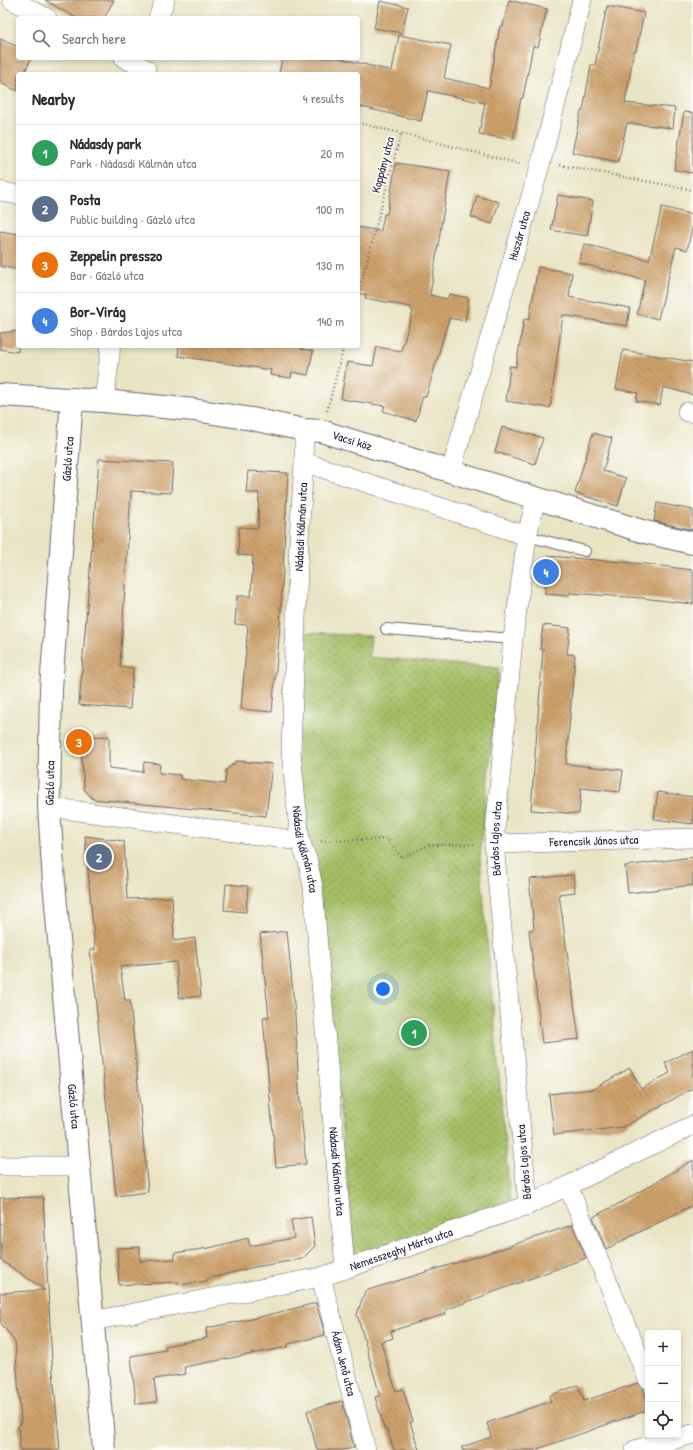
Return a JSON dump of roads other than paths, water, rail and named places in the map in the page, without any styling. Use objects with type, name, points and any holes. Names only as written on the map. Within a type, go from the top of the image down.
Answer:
[{"type":"street","points":[[12,0],[43,16]]},
{"type":"street","points":[[159,16],[165,0]]},
{"type":"street","name":"Huszár utca","points":[[451,471],[540,162],[582,0]]},
{"type":"street","points":[[129,60],[147,67]]},
{"type":"street","points":[[0,191],[16,195]]},
{"type":"street","points":[[104,401],[111,348]]},
{"type":"street","name":"Vacsi köz","points":[[0,395],[104,401],[230,416],[313,430],[451,471],[645,532],[693,543]]},
{"type":"street","name":"Gázló utca","points":[[72,399],[51,689],[49,807],[78,1166],[104,1450]]},
{"type":"street","name":"Nádasdi Kálmán utca","points":[[313,430],[304,462],[299,540],[291,751],[300,841],[308,862],[313,887],[345,1269]]},
{"type":"street","points":[[304,462],[527,536]]},
{"type":"street","name":"Bárdos Lajos utca","points":[[528,1205],[494,844],[513,639],[527,536],[536,498]]},
{"type":"street","points":[[49,807],[300,841]]},
{"type":"street","name":"Ferencsik János utca","points":[[494,844],[693,838]]},
{"type":"street","name":"Nemesszeghy Márta utca","points":[[92,1321],[320,1277],[345,1269],[528,1205],[693,1125]]},
{"type":"street","points":[[0,1166],[78,1166]]},
{"type":"street","points":[[568,1186],[645,1371]]},
{"type":"street","name":"Ádám Jenő utca","points":[[320,1277],[366,1450]]},
{"type":"street","points":[[681,1436],[693,1434]]},
{"type":"street","points":[[635,1450],[669,1438]]},
{"type":"lane","points":[[527,536],[585,550]]},
{"type":"lane","points":[[386,629],[513,639]]},
{"type":"place","name":"Bor-Virág","points":[[546,572]]},
{"type":"place","name":"Zeppelin presszo","points":[[79,742]]},
{"type":"place","name":"Posta","points":[[99,857]]},
{"type":"place","name":"Nádasdy park","points":[[414,1033]]}]
